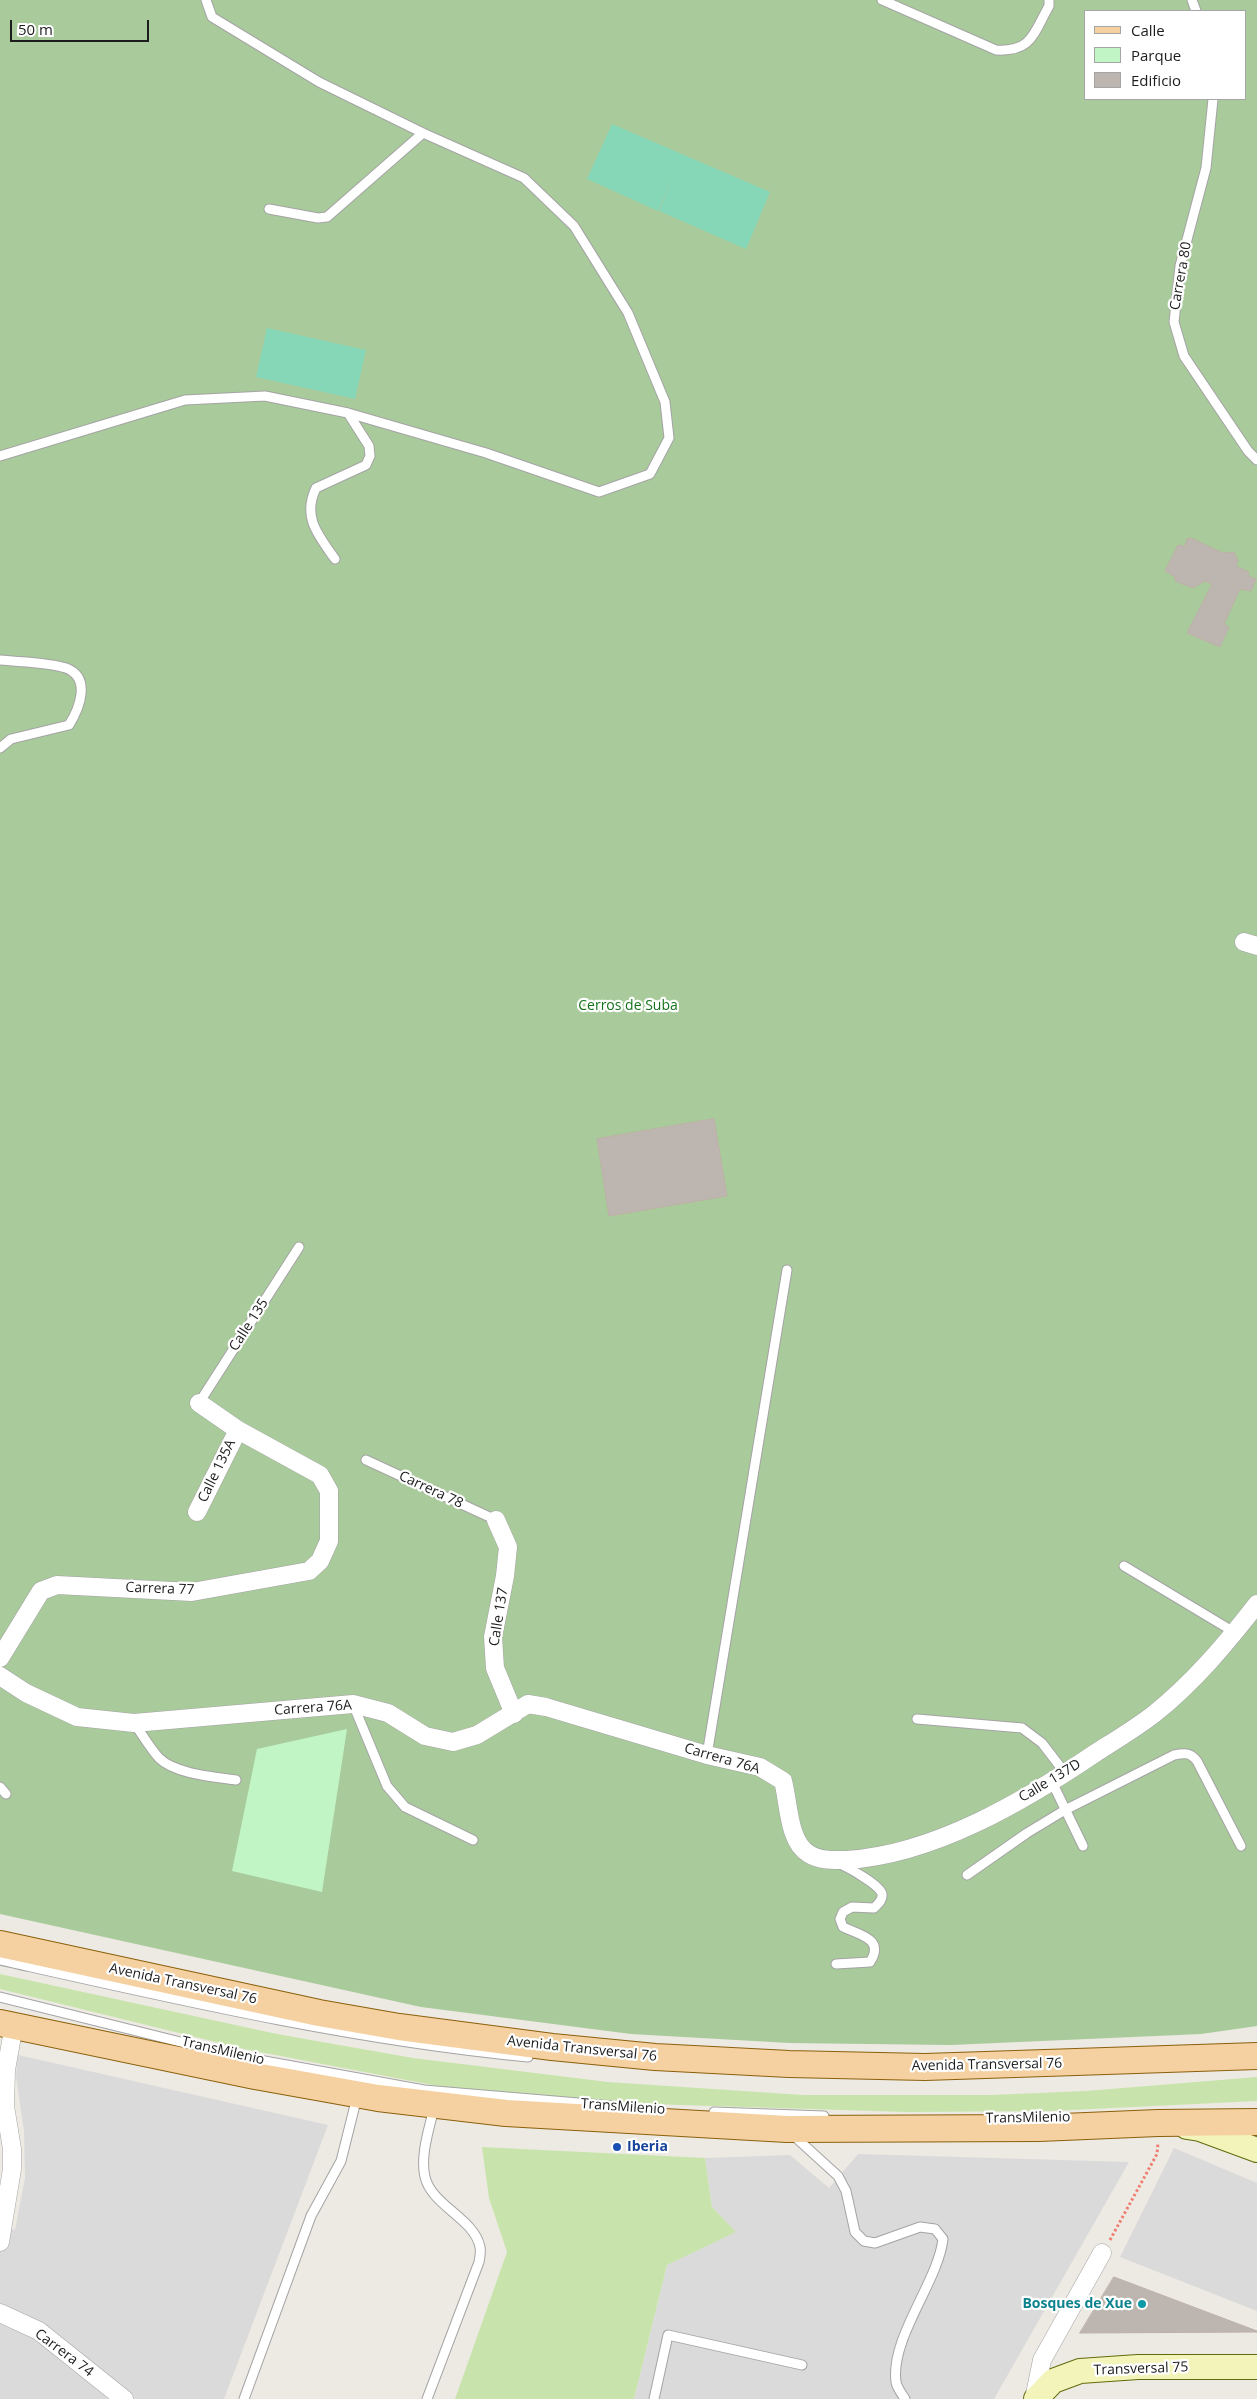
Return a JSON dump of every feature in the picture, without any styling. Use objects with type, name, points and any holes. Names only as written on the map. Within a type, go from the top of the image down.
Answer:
[{"type":"main road","name":"Avenida Transversal 76","points":[[0,1944],[319,2013],[428,2031],[646,2056],[789,2064],[925,2067],[1174,2060],[1254,2063]]},
{"type":"main road","points":[[7,2024],[256,2076],[357,2094],[506,2113],[787,2129],[1039,2128],[1257,2122]]},
{"type":"main road","points":[[1164,2125],[1200,2130],[1257,2150]]},
{"type":"main road","name":"Transversal 75","points":[[1035,2399],[1052,2381],[1080,2371],[1138,2367],[1257,2367]]},
{"type":"street","points":[[199,1403],[238,1430]]},
{"type":"street","name":"Carrera 77","points":[[0,1658],[40,1591],[57,1585],[192,1592],[309,1571],[320,1562],[329,1541],[329,1492],[320,1475],[238,1430]]},
{"type":"street","name":"Calle 135A","points":[[197,1512],[238,1430]]},
{"type":"street","name":"Calle 137","points":[[496,1520],[508,1547],[505,1576],[493,1637],[494,1668],[514,1714]]},
{"type":"street","name":"Calle 137D","points":[[798,1843],[809,1854],[830,1860],[872,1858],[915,1846],[983,1820],[1058,1778],[1152,1715],[1190,1683],[1257,1604]]},
{"type":"street","name":"Carrera 76A","points":[[0,1676],[26,1693],[77,1716],[134,1723],[353,1704],[388,1713],[425,1736],[453,1742],[477,1736],[528,1704],[546,1707],[707,1755],[760,1767],[783,1781],[798,1843]]},
{"type":"street","points":[[0,2242],[2,2216],[12,2169],[12,2149],[5,2106],[7,2024]]},
{"type":"street","points":[[1035,2399],[1042,2360],[1102,2253]]},
{"type":"street","name":"Carrera 74","points":[[0,2313],[39,2331],[124,2399]]},
{"type":"lane","points":[[0,456],[185,400],[265,396],[348,413],[486,453],[599,492],[650,474],[669,438],[665,402],[628,313],[574,226],[524,178],[423,134],[319,82],[212,17],[206,0]]},
{"type":"lane","points":[[882,0],[996,50],[1014,51],[1027,44],[1049,6],[1049,0]]},
{"type":"lane","name":"Carrera 80","points":[[1213,100],[1206,168],[1180,266],[1174,322],[1184,356],[1248,451],[1257,460]]},
{"type":"lane","points":[[269,209],[318,218],[327,217],[423,134]]},
{"type":"lane","points":[[334,559],[319,537],[310,518],[310,501],[316,488],[366,465],[370,456],[369,446],[348,413]]},
{"type":"lane","points":[[0,660],[67,668],[77,676],[82,692],[78,711],[69,725],[11,739],[0,748]]},
{"type":"lane","name":"Calle 135","points":[[199,1403],[299,1247]]},
{"type":"lane","points":[[707,1755],[787,1270]]},
{"type":"lane","name":"Carrera 78","points":[[366,1460],[496,1520]]},
{"type":"lane","points":[[1124,1566],[1234,1632]]},
{"type":"lane","points":[[353,1704],[387,1786],[405,1807],[473,1840]]},
{"type":"lane","points":[[917,1719],[1022,1728],[1042,1743],[1058,1778],[1065,1810],[1083,1846]]},
{"type":"lane","points":[[134,1723],[160,1759],[172,1766],[192,1773],[236,1780]]},
{"type":"lane","points":[[967,1875],[1026,1833],[1065,1810],[1174,1755],[1185,1753],[1192,1755],[1196,1761],[1241,1846]]},
{"type":"lane","points":[[830,1860],[850,1868],[879,1889],[882,1895],[874,1908],[852,1907],[843,1912],[840,1919],[843,1927],[869,1939],[874,1944],[875,1954],[870,1962],[836,1964]]},
{"type":"lane","points":[[0,1960],[276,2019],[459,2049],[536,2058]]},
{"type":"lane","name":"TransMilenio","points":[[0,1998],[237,2056],[424,2090],[621,2107]]},
{"type":"lane","points":[[902,2076],[932,2077]]},
{"type":"lane","points":[[244,2399],[311,2216],[341,2161],[357,2094]]},
{"type":"lane","points":[[427,2399],[479,2262],[480,2248],[476,2236],[435,2193],[425,2178],[424,2162],[434,2105]]},
{"type":"lane","points":[[709,2112],[836,2116]]},
{"type":"lane","name":"TransMilenio","points":[[955,2118],[1164,2125]]},
{"type":"lane","points":[[787,2129],[838,2176],[846,2191],[855,2232],[864,2241],[875,2243],[920,2227],[935,2229],[944,2239],[941,2255],[921,2295],[897,2359],[896,2384],[905,2399]]},
{"type":"lane","points":[[654,2399],[668,2335],[802,2365]]},
{"type":"path","points":[[1102,2253],[1157,2154],[1164,2125]]},
{"type":"shaded area","points":[[18,2055],[328,2125],[224,2399],[0,2399],[0,2226],[15,2230],[25,2178],[24,2131],[16,2077]]},
{"type":"shaded area","points":[[1174,2148],[1257,2183],[1257,2311],[1120,2257]]},
{"type":"shaded area","points":[[858,2154],[1129,2162],[994,2399],[634,2399],[667,2265],[735,2232],[712,2207],[705,2158],[790,2155],[829,2188]]},
{"type":"green space","name":"Cerros de Suba","points":[[0,0],[1257,0],[1257,2026],[1201,2034],[951,2045],[789,2043],[631,2034],[421,2007],[0,1914]]},
{"type":"green space","points":[[612,124],[770,192],[746,249],[659,211],[674,176],[658,211],[587,179]]},
{"type":"green space","points":[[267,328],[366,350],[355,399],[256,377]]},
{"type":"green space","points":[[347,1729],[322,1892],[232,1871],[257,1749]]},
{"type":"green space","points":[[0,1974],[277,2034],[413,2058],[608,2082],[803,2095],[991,2095],[1086,2091],[1257,2077],[1257,2101],[1051,2111],[906,2112],[648,2104],[448,2088],[244,2049],[0,1989]]},
{"type":"green space","points":[[482,2147],[705,2158],[712,2207],[736,2232],[667,2265],[634,2399],[455,2399],[507,2252],[489,2198]]},
{"type":"building","points":[[1191,538],[1223,553],[1234,552],[1238,561],[1236,566],[1249,572],[1248,576],[1256,579],[1251,591],[1240,589],[1224,624],[1229,627],[1220,647],[1187,633],[1212,584],[1205,581],[1193,588],[1175,581],[1175,577],[1165,571],[1178,545],[1185,546],[1187,539]]},
{"type":"building","points":[[714,1119],[727,1196],[609,1216],[597,1139]]},
{"type":"building","name":"Bosques de Xue","points":[[1114,2277],[1257,2331],[1257,2332],[1080,2333]]},
{"type":"place","name":"Iberia","points":[[617,2147]]},
{"type":"place","name":"Bosques de Xue","points":[[1142,2304]]}]
